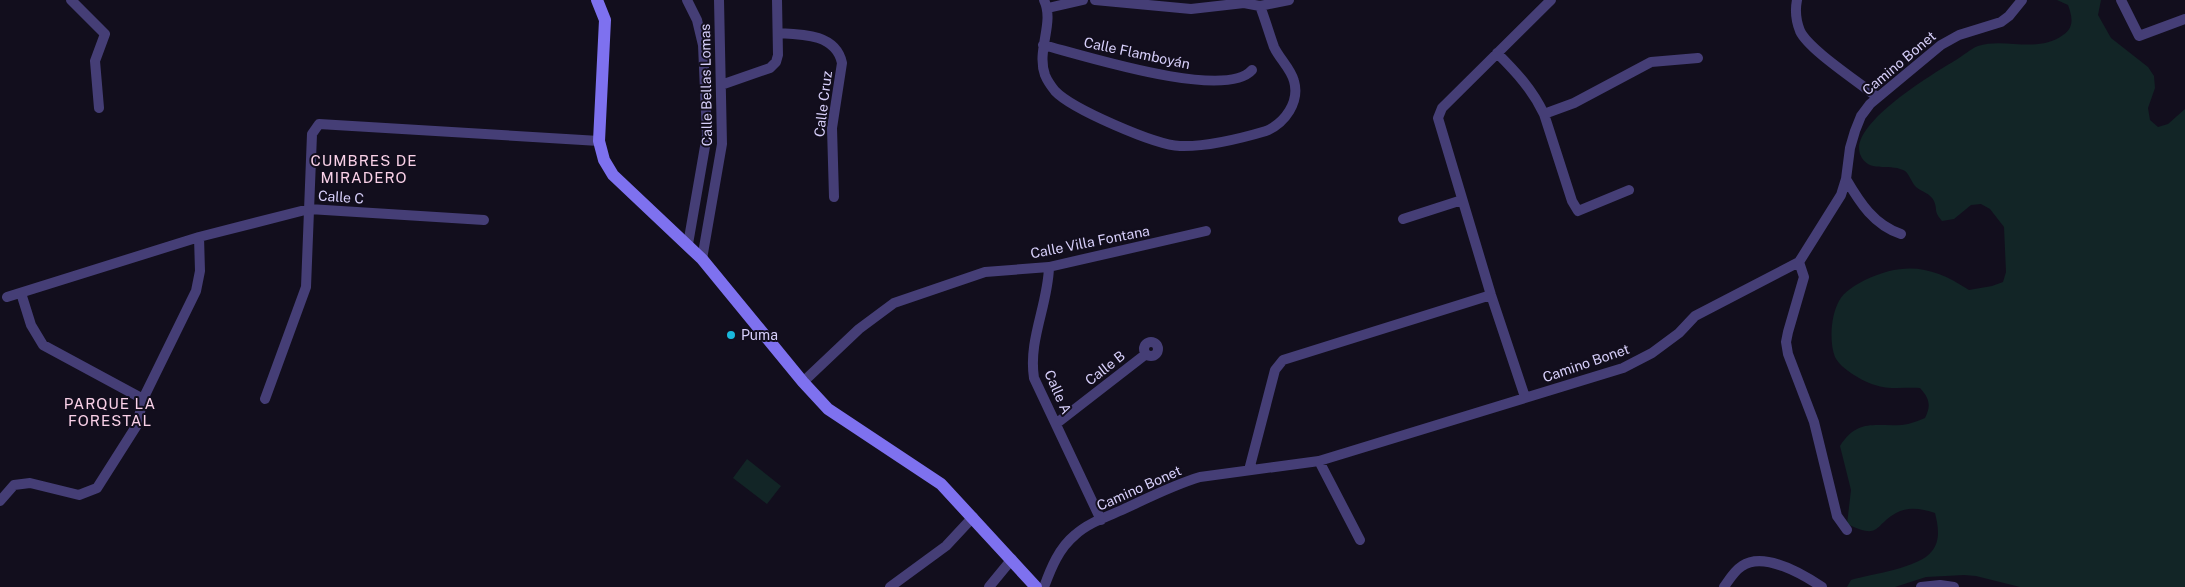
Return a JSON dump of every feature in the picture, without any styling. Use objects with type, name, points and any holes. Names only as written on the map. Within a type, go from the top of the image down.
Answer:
[{"type":"main road","points":[[596,0],[604,20],[599,141],[604,160],[612,175],[702,259],[803,382],[828,409],[941,484],[1036,587]]},
{"type":"street","points":[[72,0],[105,34],[96,61],[99,108]]},
{"type":"street","points":[[687,0],[697,20],[703,45],[707,135],[688,244]]},
{"type":"street","name":"Calle Bellas Lomas","points":[[702,259],[722,153],[719,0]]},
{"type":"street","points":[[721,85],[773,66],[778,56],[777,0]]},
{"type":"street","points":[[1083,0],[1046,4],[1042,60],[1048,82],[1056,91],[1086,110],[1144,137],[1178,146],[1194,146],[1221,141],[1252,135],[1274,128],[1292,109],[1296,92],[1294,80],[1275,48],[1260,6]]},
{"type":"street","points":[[1094,0],[1191,10],[1244,3],[1260,6],[1289,0]]},
{"type":"street","points":[[1525,397],[1491,295],[1438,118],[1442,108],[1550,0]]},
{"type":"street","points":[[1797,0],[1797,19],[1800,32],[1809,44],[1877,97]]},
{"type":"street","name":"Camino Bonet","points":[[1044,587],[1052,566],[1074,535],[1101,520],[1182,482],[1200,477],[1319,461],[1371,447],[1525,397],[1562,388],[1624,368],[1652,353],[1679,333],[1695,316],[1799,262],[1841,195],[1846,179],[1850,148],[1858,124],[1861,116],[1877,97],[1941,45],[1959,35],[2000,22],[2022,0]]},
{"type":"street","points":[[2121,0],[2139,36],[2185,19]]},
{"type":"street","name":"Calle Cruz","points":[[778,33],[818,38],[830,42],[837,48],[840,55],[842,63],[832,128],[834,197]]},
{"type":"street","name":"Calle Flamboyán","points":[[1043,45],[1160,75],[1185,79],[1241,79],[1252,70]]},
{"type":"street","points":[[1497,53],[1526,82],[1544,114],[1572,201],[1578,211],[1629,190]]},
{"type":"street","points":[[1544,114],[1574,103],[1651,62],[1698,58]]},
{"type":"street","points":[[265,399],[306,286],[312,134],[319,124],[599,141]]},
{"type":"street","points":[[1846,179],[1867,212],[1885,228],[1901,234]]},
{"type":"street","points":[[1403,219],[1462,200]]},
{"type":"street","name":"Calle C","points":[[8,297],[199,237],[310,209],[484,220]]},
{"type":"street","name":"Calle Villa Fontana","points":[[803,382],[859,329],[894,302],[985,272],[1049,267],[1206,231]]},
{"type":"street","points":[[0,501],[14,485],[30,483],[79,495],[97,488],[136,425],[143,399],[196,291],[200,271],[199,237]]},
{"type":"street","points":[[1799,262],[1804,277],[1788,332],[1786,342],[1788,354],[1814,422],[1837,516],[1846,530]]},
{"type":"street","name":"Calle A","points":[[1049,267],[1048,280],[1034,344],[1032,362],[1034,378],[1101,520]]},
{"type":"street","points":[[21,293],[31,326],[43,345],[143,399]]},
{"type":"street","points":[[1249,470],[1275,370],[1283,360],[1491,295]]},
{"type":"street","name":"Calle B","points":[[1056,423],[1146,354]]},
{"type":"street","points":[[1319,461],[1360,540]]},
{"type":"street","points":[[890,587],[946,546],[973,517]]},
{"type":"street","points":[[989,587],[1012,559]]},
{"type":"street","points":[[1724,587],[1738,569],[1749,563],[1771,563],[1783,566],[1802,574],[1822,587]]},
{"type":"street","points":[[1921,587],[1940,585],[1954,587]]},
{"type":"green space","points":[[2057,0],[2101,0],[2098,15],[2111,38],[2148,67],[2154,76],[2155,88],[2148,108],[2150,120],[2158,127],[2168,124],[2185,109],[2185,587],[2020,587],[1976,576],[1964,575],[1926,577],[1895,587],[1847,587],[1851,580],[1895,570],[1926,557],[1935,547],[1938,532],[1935,513],[1915,509],[1906,509],[1896,513],[1871,531],[1858,529],[1847,524],[1851,490],[1840,446],[1853,431],[1860,428],[1875,425],[1902,425],[1925,418],[1929,406],[1928,399],[1920,388],[1880,387],[1864,381],[1842,366],[1835,357],[1832,344],[1834,314],[1839,301],[1847,291],[1858,284],[1893,270],[1906,268],[1931,271],[1969,290],[2003,282],[2006,272],[2004,227],[1990,209],[1981,204],[1971,205],[1954,219],[1942,221],[1932,198],[1916,187],[1905,171],[1868,164],[1860,154],[1860,142],[1867,128],[1896,101],[1975,47],[1999,43],[2043,43],[2053,41],[2063,35],[2067,32],[2072,21],[2068,5]]},
{"type":"green space","points":[[747,459],[781,486],[767,504],[733,478]]},
{"type":"place","name":"Puma","points":[[731,335]]},
{"type":"district","name":"CUMBRES DE MIRADERO","points":[[364,168]]},
{"type":"district","name":"PARQUE LA FORESTAL","points":[[110,412]]}]
